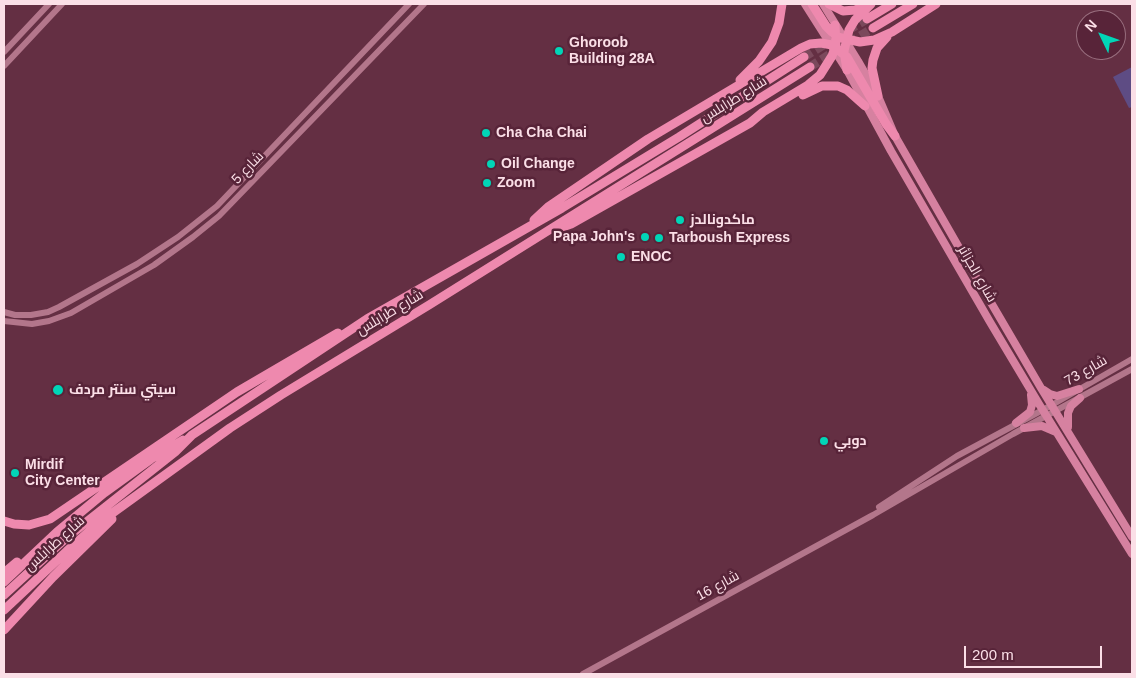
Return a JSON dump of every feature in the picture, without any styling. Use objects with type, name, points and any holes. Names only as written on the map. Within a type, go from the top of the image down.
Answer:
[{"type":"highway","points":[[725,94],[752,69],[766,52],[776,31],[782,4]]},
{"type":"highway","points":[[812,4],[826,26],[836,37],[860,42],[869,41],[892,32],[936,4]]},
{"type":"highway","points":[[829,4],[838,9],[849,11],[871,4]]},
{"type":"highway","points":[[847,70],[844,54],[849,30],[855,20],[871,4]]},
{"type":"highway","points":[[867,19],[892,4]]},
{"type":"highway","points":[[873,28],[913,4]]},
{"type":"highway","points":[[750,123],[812,82],[826,68],[834,48],[836,25]]},
{"type":"highway","points":[[878,96],[872,68],[874,56],[880,44],[892,32]]},
{"type":"highway","points":[[527,227],[548,207],[648,139],[806,46],[817,43],[834,48],[850,60],[895,136]]},
{"type":"highway","name":"شارع طرابلس","points":[[4,595],[65,539],[175,452],[192,435],[367,319],[562,208],[679,137],[804,57]]},
{"type":"highway","name":"شارع طرابلس","points":[[4,610],[100,522],[199,450],[281,394],[429,305],[810,67]]},
{"type":"highway","points":[[546,231],[571,224],[811,90],[827,85],[838,86],[848,90],[865,106]]},
{"type":"highway","points":[[4,521],[20,525],[36,524],[50,519],[237,392],[312,347],[367,319]]},
{"type":"highway","points":[[4,582],[104,492],[171,446],[192,435]]},
{"type":"highway","points":[[4,630],[119,510]]},
{"type":"highway","points":[[4,573],[58,532]]},
{"type":"main road","name":"شارع الجزائر","points":[[805,4],[847,70],[865,106],[1028,386],[1132,554]]},
{"type":"main road","name":"شارع الجزائر","points":[[823,4],[878,96],[895,136],[1041,388],[1132,536]]},
{"type":"main road","points":[[1016,423],[1028,414],[1032,408],[1028,386]]},
{"type":"main road","points":[[1041,388],[1057,396],[1079,390]]},
{"type":"main road","points":[[1070,434],[1067,420],[1068,413],[1071,406],[1080,398]]},
{"type":"main road","points":[[1024,428],[1042,426],[1058,433]]},
{"type":"street","points":[[4,52],[50,4]]},
{"type":"street","points":[[6,63],[62,4]]},
{"type":"street","name":"شارع 5","points":[[4,312],[15,315],[31,315],[59,308],[165,246],[217,206],[409,4]]},
{"type":"street","name":"شارع 5","points":[[4,321],[32,324],[63,316],[89,304],[148,268],[193,237],[219,216],[424,4]]},
{"type":"street","points":[[6,63],[5,57],[26,34],[30,24]]},
{"type":"street","points":[[148,268],[147,261],[162,252],[165,246]]},
{"type":"street","name":"شارع 73","points":[[1054,408],[1079,390],[1132,359]]},
{"type":"street","name":"شارع 73","points":[[1054,408],[1080,398],[1132,369]]},
{"type":"street","name":"شارع 16","points":[[583,674],[864,519],[1024,428],[1054,408]]},
{"type":"street","name":"شارع 16","points":[[864,519],[942,465],[1016,423],[1045,413]]},
{"type":"shaded area","points":[[1132,67],[1132,107],[1129,108],[1113,77]]},
{"type":"tunnel","points":[[848,30],[867,19]]},
{"type":"tunnel","points":[[849,43],[873,28]]},
{"type":"tunnel","points":[[804,57],[828,42]]},
{"type":"tunnel","points":[[810,67],[835,51]]},
{"type":"place","name":"Ghoroob Building 28A","points":[[559,51]]},
{"type":"place","name":"Cha Cha Chai","points":[[486,133]]},
{"type":"place","name":"Oil Change","points":[[491,164]]},
{"type":"place","name":"Zoom","points":[[487,183]]},
{"type":"place","name":"ماكدونالدز","points":[[680,220]]},
{"type":"place","name":"Papa John's","points":[[645,237]]},
{"type":"place","name":"Tarboush Express","points":[[659,238]]},
{"type":"place","name":"ENOC","points":[[621,257]]},
{"type":"place","name":"سيتي سنتر مردف","points":[[58,390]]},
{"type":"place","name":"دوبي","points":[[824,441]]},
{"type":"place","name":"Mirdif City Center","points":[[15,473]]}]
